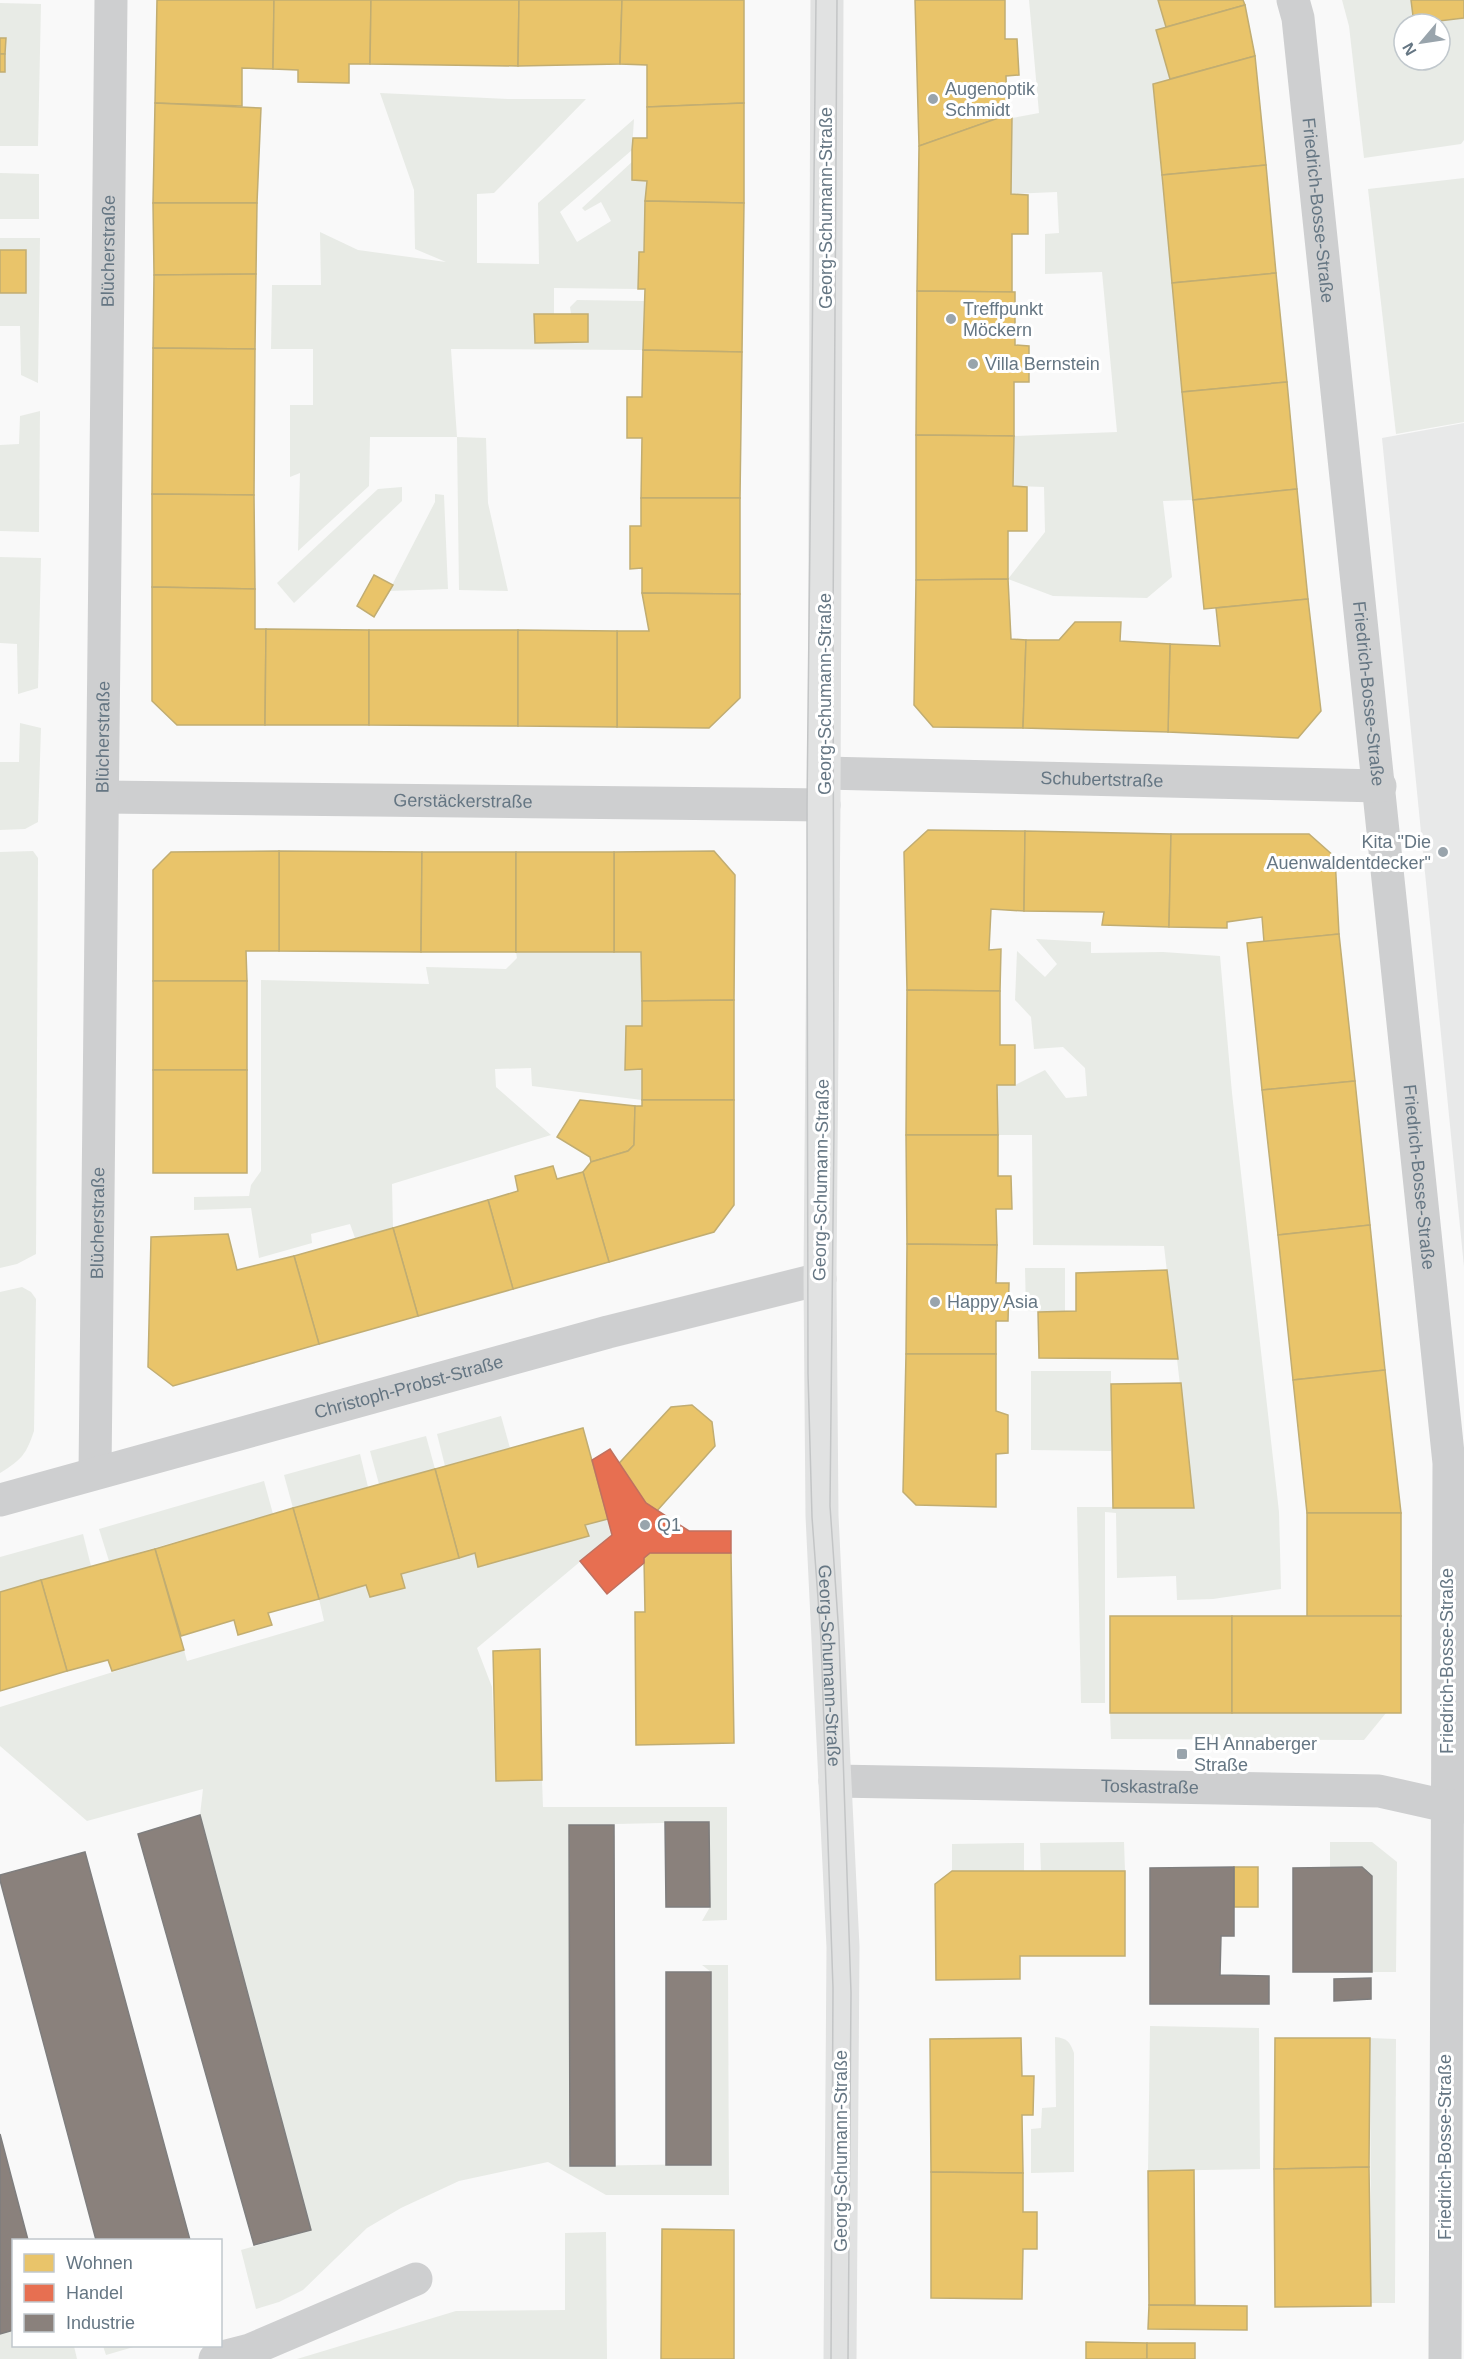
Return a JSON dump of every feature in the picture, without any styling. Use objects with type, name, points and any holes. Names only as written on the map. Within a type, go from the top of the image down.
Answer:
[{"type":"main road","name":"Georg-Schumann-Straße","points":[[827,0],[824,789],[819,1279],[822,1516],[843,1947],[840,2359]]},
{"type":"street","name":"Blücherstraße","points":[[95,1473],[111,0]]},
{"type":"street","name":"Friedrich-Bosse-Straße","points":[[1293,0],[1299,30],[1380,786],[1449,1463],[1455,1806],[1445,2359]]},
{"type":"street","name":"Schubertstraße","points":[[824,789],[1380,786]]},
{"type":"street","name":"Gerstäckerstraße","points":[[103,797],[824,789]]},
{"type":"street","name":"Christoph-Probst-Straße","points":[[0,1500],[608,1332],[819,1279]]},
{"type":"street","name":"Toskastraße","points":[[835,1782],[1379,1791],[1455,1806]]},
{"type":"street","points":[[215,2359],[250,2350],[416,2279]]},
{"type":"shaded area","points":[[1029,0],[1158,0],[1166,27],[1156,30],[1170,79],[1153,85],[1193,500],[1163,501],[1172,577],[1147,598],[1053,596],[1008,579],[1045,532],[1044,487],[1013,486],[1014,436],[1117,432],[1102,272],[1045,274],[1045,234],[1059,233],[1057,192],[1011,194],[1012,118],[1039,113]]},
{"type":"shaded area","points":[[1342,0],[1411,0],[1412,12],[1392,12],[1392,72],[1452,72],[1452,20],[1464,18],[1464,140],[1461,144],[1364,158],[1349,26]]},
{"type":"shaded area","points":[[0,3],[41,4],[38,146],[0,146],[0,72],[5,71],[6,39],[0,38]]},
{"type":"shaded area","points":[[380,93],[508,99],[586,99],[494,193],[477,194],[477,263],[539,264],[538,203],[634,119],[632,150],[560,212],[577,242],[611,221],[601,202],[585,211],[582,208],[633,161],[633,180],[647,181],[644,252],[639,252],[638,289],[554,288],[554,314],[534,315],[536,343],[588,342],[588,314],[571,314],[570,307],[577,300],[644,301],[643,350],[451,349],[457,437],[370,437],[369,486],[298,551],[300,473],[290,477],[290,405],[313,405],[313,349],[271,349],[272,285],[321,285],[320,232],[358,250],[446,262],[415,249],[414,190]]},
{"type":"shaded area","points":[[0,173],[39,174],[39,219],[0,219]]},
{"type":"shaded area","points":[[1464,178],[1464,422],[1396,434],[1368,189]]},
{"type":"shaded area","points":[[0,238],[40,238],[38,383],[21,375],[20,326],[0,326],[0,293],[26,293],[26,251],[0,250]]},
{"type":"shaded area","points":[[40,411],[39,532],[0,531],[0,445],[19,444],[20,416]]},
{"type":"shaded area","name":"Kita \"Die Auenwaldentdecker\"","points":[[1464,423],[1464,1267],[1382,438]]},
{"type":"shaded area","points":[[457,437],[486,438],[488,503],[508,591],[459,590]]},
{"type":"shaded area","points":[[402,487],[402,501],[294,603],[277,583],[378,489]]},
{"type":"shaded area","points":[[435,494],[444,495],[448,589],[389,591],[435,502]]},
{"type":"shaded area","points":[[0,557],[41,558],[38,688],[18,694],[17,644],[0,643]]},
{"type":"shaded area","points":[[20,723],[41,728],[38,822],[25,829],[0,830],[0,762],[19,762]]},
{"type":"shaded area","points":[[33,851],[38,858],[36,1254],[17,1264],[0,1268],[0,852]]},
{"type":"shaded area","points":[[1036,939],[1091,942],[1091,953],[1163,952],[1220,956],[1232,1093],[1279,1512],[1281,1589],[1213,1599],[1177,1600],[1176,1576],[1117,1578],[1116,1513],[1105,1512],[1105,1703],[1081,1703],[1077,1507],[1194,1507],[1164,1246],[1033,1245],[1032,1135],[998,1135],[997,1085],[1015,1085],[1045,1070],[1066,1098],[1087,1096],[1085,1068],[1063,1047],[1034,1049],[1031,1017],[1015,1000],[1017,951],[1045,977],[1057,964]]},
{"type":"shaded area","points":[[641,950],[642,1026],[626,1026],[625,1069],[642,1069],[642,1100],[532,1086],[531,1068],[495,1069],[496,1087],[551,1135],[392,1184],[393,1228],[355,1238],[350,1224],[311,1234],[312,1243],[259,1258],[251,1208],[194,1210],[194,1197],[249,1196],[251,1185],[261,1171],[261,980],[429,984],[426,967],[506,969],[517,958],[516,952]]},
{"type":"shaded area","points":[[1025,1268],[1065,1268],[1065,1312],[1026,1311]]},
{"type":"shaded area","points":[[22,1287],[31,1292],[36,1299],[34,1431],[22,1456],[0,1473],[0,1292]]},
{"type":"shaded area","points":[[1031,1371],[1111,1371],[1111,1451],[1031,1450]]},
{"type":"shaded area","points":[[501,1416],[510,1448],[445,1466],[437,1434]]},
{"type":"shaded area","points":[[426,1436],[435,1469],[379,1484],[370,1451]]},
{"type":"shaded area","points":[[360,1454],[368,1487],[293,1508],[284,1475]]},
{"type":"shaded area","points":[[264,1481],[273,1514],[109,1561],[99,1529]]},
{"type":"shaded area","points":[[608,1519],[612,1535],[477,1648],[492,1687],[496,1781],[542,1780],[543,1807],[727,1807],[727,1920],[702,1921],[710,1907],[709,1822],[569,1825],[570,2166],[711,2164],[711,1972],[702,1965],[728,1965],[729,2195],[606,2195],[548,2162],[459,2181],[401,2208],[367,2228],[303,2290],[279,2302],[256,2309],[241,2250],[311,2230],[200,1815],[203,1789],[87,1821],[0,1746],[0,1707],[184,1650],[187,1661],[324,1621],[319,1599],[366,1585],[370,1597],[404,1588],[401,1574],[475,1553],[478,1566],[588,1536],[585,1525]]},
{"type":"shaded area","points":[[83,1534],[91,1566],[0,1592],[0,1557]]},
{"type":"shaded area","points":[[1110,1713],[1386,1713],[1364,1740],[1111,1739]]},
{"type":"shaded area","points":[[1124,1842],[1125,1871],[1041,1871],[1040,1843]]},
{"type":"shaded area","points":[[1330,1842],[1372,1842],[1397,1862],[1396,1972],[1372,1972],[1372,1876],[1362,1867],[1330,1868]]},
{"type":"shaded area","points":[[1024,1843],[1024,1871],[952,1871],[952,1844]]},
{"type":"shaded area","points":[[1150,2026],[1259,2028],[1260,2169],[1148,2171]]},
{"type":"shaded area","points":[[1055,2037],[1068,2041],[1074,2053],[1074,2172],[1031,2173],[1031,2129],[1041,2128],[1042,2108],[1056,2107]]},
{"type":"shaded area","points":[[1370,2038],[1396,2039],[1395,2303],[1371,2303]]},
{"type":"shaded area","points":[[606,2232],[607,2359],[297,2359],[456,2311],[565,2310],[565,2233]]},
{"type":"shaded area","points":[[12,2330],[12,2347],[74,2347],[77,2359],[0,2359],[0,2334]]},
{"type":"shaded area","points":[[103,2347],[134,2347],[106,2355]]},
{"type":"building: Wohnen","points":[[157,0],[274,0],[273,69],[242,68],[242,106],[155,103]]},
{"type":"building: Wohnen","points":[[274,0],[371,0],[370,64],[349,64],[349,83],[298,82],[298,70],[273,69]]},
{"type":"building: Wohnen","points":[[371,0],[519,0],[518,66],[370,64]]},
{"type":"building: Wohnen","points":[[519,0],[622,0],[620,64],[518,66]]},
{"type":"building: Wohnen","points":[[622,0],[744,0],[744,103],[647,107],[647,65],[620,64]]},
{"type":"building: Wohnen","points":[[915,0],[1005,0],[1005,39],[1017,39],[1019,75],[1006,76],[1007,117],[1004,116],[919,146]]},
{"type":"building: Wohnen","points":[[1158,0],[1243,0],[1245,5],[1166,27]]},
{"type":"building: Wohnen","points":[[1411,0],[1464,0],[1464,18],[1452,19],[1452,12],[1412,12]]},
{"type":"building: Wohnen","points":[[1245,5],[1255,56],[1170,79],[1156,30]]},
{"type":"building: Wohnen","points":[[0,38],[6,38],[5,54],[0,54]]},
{"type":"building: Wohnen","points":[[0,54],[5,54],[5,72],[0,72]]},
{"type":"building: Wohnen","points":[[1255,56],[1266,165],[1162,175],[1153,84]]},
{"type":"building: Wohnen","points":[[155,103],[261,108],[257,203],[153,203]]},
{"type":"building: Wohnen","points":[[744,103],[744,203],[645,201],[647,181],[632,180],[632,150],[633,138],[647,138],[647,107]]},
{"type":"building: Wohnen","points":[[1004,116],[1012,118],[1011,194],[1028,195],[1028,234],[1012,234],[1012,292],[917,291],[919,146]]},
{"type":"building: Wohnen","points":[[1266,165],[1276,273],[1172,283],[1162,175]]},
{"type":"building: Wohnen","points":[[645,201],[744,203],[742,352],[643,350],[645,289],[638,289],[639,252],[644,252]]},
{"type":"building: Wohnen","points":[[153,203],[257,203],[256,274],[154,275]]},
{"type":"building: Wohnen","points":[[0,250],[26,250],[26,293],[0,293]]},
{"type":"building: Wohnen","points":[[1276,273],[1287,382],[1182,392],[1172,283]]},
{"type":"building: Wohnen","points":[[256,274],[255,349],[153,348],[154,275]]},
{"type":"building: Wohnen","name":"Villa Bernstein","points":[[917,291],[1015,292],[1015,345],[1029,346],[1029,382],[1014,382],[1014,436],[916,435]]},
{"type":"building: Wohnen","points":[[534,314],[588,314],[588,342],[535,343]]},
{"type":"building: Wohnen","points":[[153,348],[255,349],[254,495],[152,494]]},
{"type":"building: Wohnen","points":[[643,350],[742,352],[740,498],[641,498],[642,438],[627,438],[627,397],[642,397]]},
{"type":"building: Wohnen","points":[[1287,382],[1297,489],[1193,500],[1182,392]]},
{"type":"building: Wohnen","points":[[916,435],[1014,436],[1013,486],[1027,487],[1027,531],[1008,531],[1008,579],[916,580]]},
{"type":"building: Wohnen","points":[[1297,489],[1308,599],[1204,609],[1193,500]]},
{"type":"building: Wohnen","points":[[152,494],[254,495],[255,589],[152,587]]},
{"type":"building: Wohnen","points":[[641,498],[740,498],[740,594],[642,593],[642,568],[630,569],[630,526],[641,526]]},
{"type":"building: Wohnen","points":[[374,575],[393,585],[374,617],[357,606]]},
{"type":"building: Wohnen","points":[[1008,579],[1011,639],[1026,640],[1023,728],[933,727],[914,705],[916,580]]},
{"type":"building: Wohnen","points":[[152,587],[255,589],[255,629],[266,629],[265,725],[177,725],[152,701]]},
{"type":"building: Wohnen","points":[[642,593],[740,594],[740,698],[709,728],[617,727],[617,631],[649,631]]},
{"type":"building: Wohnen","points":[[1308,599],[1321,711],[1298,738],[1168,732],[1170,644],[1220,646],[1216,608]]},
{"type":"building: Wohnen","points":[[1075,622],[1121,622],[1120,641],[1170,644],[1168,732],[1023,728],[1026,640],[1059,640]]},
{"type":"building: Wohnen","points":[[266,629],[369,630],[369,725],[265,725]]},
{"type":"building: Wohnen","points":[[369,630],[518,630],[518,726],[369,725]]},
{"type":"building: Wohnen","points":[[518,630],[617,631],[617,727],[518,726]]},
{"type":"building: Wohnen","points":[[928,830],[1025,831],[1024,911],[991,909],[989,950],[1001,949],[1000,991],[907,990],[904,852]]},
{"type":"building: Wohnen","points":[[1025,831],[1171,834],[1169,927],[1102,925],[1104,912],[1024,911]]},
{"type":"building: Wohnen","points":[[1171,834],[1309,834],[1335,857],[1339,934],[1264,942],[1262,917],[1227,922],[1227,928],[1169,927]]},
{"type":"building: Wohnen","points":[[279,851],[422,852],[421,952],[279,951]]},
{"type":"building: Wohnen","points":[[279,851],[279,951],[246,951],[247,981],[153,981],[153,870],[171,852]]},
{"type":"building: Wohnen","points":[[714,851],[735,875],[734,1000],[642,1001],[641,952],[614,952],[614,852]]},
{"type":"building: Wohnen","points":[[422,852],[516,852],[516,952],[421,952]]},
{"type":"building: Wohnen","points":[[516,852],[614,852],[614,952],[516,952]]},
{"type":"building: Wohnen","points":[[1339,934],[1355,1081],[1262,1090],[1247,943]]},
{"type":"building: Wohnen","points":[[153,981],[247,981],[247,1070],[153,1070]]},
{"type":"building: Wohnen","points":[[907,990],[1000,991],[1000,1045],[1015,1045],[1015,1085],[997,1085],[998,1135],[906,1135]]},
{"type":"building: Wohnen","points":[[734,1000],[734,1100],[642,1100],[642,1069],[625,1070],[626,1026],[642,1026],[642,1001]]},
{"type":"building: Wohnen","points":[[153,1070],[247,1070],[247,1173],[153,1173]]},
{"type":"building: Wohnen","points":[[1355,1081],[1370,1225],[1278,1235],[1262,1090]]},
{"type":"building: Wohnen","points":[[580,1100],[635,1106],[634,1145],[628,1151],[591,1162],[590,1157],[557,1137]]},
{"type":"building: Wohnen","points":[[642,1100],[734,1100],[734,1205],[714,1232],[609,1262],[583,1172],[591,1162],[628,1151],[634,1145],[635,1106],[642,1106]]},
{"type":"building: Wohnen","points":[[906,1135],[998,1135],[998,1176],[1011,1176],[1012,1209],[996,1209],[997,1245],[907,1244]]},
{"type":"building: Wohnen","points":[[553,1166],[557,1179],[583,1172],[609,1262],[513,1289],[488,1200],[518,1191],[515,1176]]},
{"type":"building: Wohnen","points":[[488,1200],[513,1289],[418,1316],[393,1228]]},
{"type":"building: Wohnen","points":[[1370,1225],[1385,1370],[1293,1380],[1278,1235]]},
{"type":"building: Wohnen","points":[[393,1228],[418,1316],[319,1344],[294,1256]]},
{"type":"building: Wohnen","points":[[228,1234],[237,1270],[294,1256],[319,1344],[173,1386],[148,1367],[151,1237]]},
{"type":"building: Wohnen","points":[[907,1244],[997,1245],[996,1283],[1009,1283],[1008,1321],[996,1321],[996,1354],[906,1354]]},
{"type":"building: Wohnen","points":[[1167,1270],[1178,1359],[1039,1358],[1038,1312],[1076,1311],[1076,1273]]},
{"type":"building: Wohnen","points":[[906,1354],[996,1354],[996,1411],[1008,1415],[1008,1453],[996,1454],[996,1507],[916,1505],[903,1492]]},
{"type":"building: Wohnen","points":[[1385,1370],[1401,1513],[1307,1513],[1293,1380]]},
{"type":"building: Wohnen","points":[[1181,1383],[1194,1508],[1113,1508],[1111,1384]]},
{"type":"building: Wohnen","points":[[692,1405],[712,1422],[715,1446],[656,1512],[611,1472],[671,1407]]},
{"type":"building: Wohnen","points":[[583,1428],[608,1519],[585,1525],[589,1536],[478,1567],[475,1553],[459,1558],[435,1469]]},
{"type":"building: Wohnen","points":[[435,1469],[459,1558],[401,1574],[405,1588],[370,1597],[366,1585],[319,1599],[293,1508]]},
{"type":"building: Wohnen","points":[[293,1508],[319,1599],[268,1613],[272,1625],[238,1635],[234,1620],[181,1636],[155,1549]]},
{"type":"building: Wohnen","points":[[1307,1513],[1401,1513],[1401,1616],[1307,1617]]},
{"type":"building: Wohnen","points":[[155,1549],[184,1650],[112,1671],[108,1660],[67,1671],[41,1580]]},
{"type":"building: Wohnen","points":[[650,1553],[731,1553],[734,1743],[636,1745],[635,1612],[645,1612],[644,1558]]},
{"type":"building: Wohnen","points":[[41,1580],[67,1671],[0,1691],[0,1592]]},
{"type":"building: Wohnen","points":[[1110,1616],[1232,1616],[1232,1713],[1110,1713]]},
{"type":"building: Wohnen","points":[[1232,1616],[1401,1616],[1401,1713],[1232,1713]]},
{"type":"building: Wohnen","points":[[540,1649],[542,1780],[496,1781],[493,1651]]},
{"type":"building: Wohnen","points":[[1234,1867],[1258,1867],[1258,1907],[1234,1907]]},
{"type":"building: Wohnen","points":[[952,1871],[1125,1871],[1125,1956],[1020,1956],[1020,1979],[936,1980],[935,1884]]},
{"type":"building: Wohnen","points":[[1021,2038],[1022,2076],[1034,2076],[1033,2115],[1022,2115],[1023,2173],[931,2172],[930,2039]]},
{"type":"building: Wohnen","points":[[1275,2038],[1370,2038],[1369,2167],[1274,2169]]},
{"type":"building: Wohnen","points":[[1369,2167],[1371,2306],[1275,2307],[1274,2169]]},
{"type":"building: Wohnen","points":[[1194,2170],[1195,2305],[1149,2305],[1148,2171]]},
{"type":"building: Wohnen","points":[[931,2172],[1023,2173],[1023,2212],[1037,2212],[1037,2249],[1023,2249],[1022,2299],[931,2298]]},
{"type":"building: Wohnen","points":[[662,2229],[734,2230],[734,2359],[661,2359]]},
{"type":"building: Wohnen","points":[[1149,2305],[1247,2306],[1247,2330],[1148,2329]]},
{"type":"building: Wohnen","points":[[1086,2342],[1147,2343],[1147,2359],[1086,2359]]},
{"type":"building: Wohnen","points":[[1147,2343],[1195,2343],[1195,2359],[1147,2359]]},
{"type":"building: Handel","name":"Q1","points":[[610,1449],[646,1503],[689,1531],[731,1531],[731,1553],[650,1553],[644,1558],[644,1563],[607,1594],[580,1561],[612,1535],[592,1460]]},
{"type":"building: Industrie","points":[[200,1815],[311,2230],[254,2245],[138,1834]]},
{"type":"building: Industrie","points":[[665,1822],[709,1822],[710,1907],[666,1907]]},
{"type":"building: Industrie","points":[[569,1825],[614,1825],[615,2166],[570,2166]]},
{"type":"building: Industrie","points":[[85,1852],[190,2239],[96,2239],[0,1875]]},
{"type":"building: Industrie","points":[[1234,1867],[1234,1936],[1221,1936],[1220,1975],[1269,1976],[1269,2004],[1150,2004],[1150,1868]]},
{"type":"building: Industrie","points":[[1362,1867],[1372,1876],[1372,1972],[1293,1972],[1293,1868]]},
{"type":"building: Industrie","points":[[666,1972],[711,1972],[711,2165],[666,2165]]},
{"type":"building: Industrie","points":[[1371,1978],[1371,1999],[1334,2001],[1334,1979]]},
{"type":"building: Industrie","points":[[0,2134],[28,2239],[12,2239],[12,2331],[0,2334]]},
{"type":"tram line","points":[[816,0],[807,805],[808,1374],[812,1517],[821,1639],[833,1988],[831,2359]]},
{"type":"tram line","points":[[837,0],[833,625],[834,1128],[830,1506],[839,1635],[851,1993],[848,2359]]},
{"type":"place","name":"Augenoptik Schmidt","points":[[933,99]]},
{"type":"place","name":"Treffpunkt Möckern","points":[[951,319]]},
{"type":"place","name":"Villa Bernstein","points":[[973,364]]},
{"type":"place","name":"Kita \"Die Auenwaldentdecker\"","points":[[1443,852]]},
{"type":"place","name":"Happy Asia","points":[[935,1302]]},
{"type":"place","name":"Q1","points":[[645,1525]]},
{"type":"place","name":"EH Annaberger Straße","points":[[1182,1754]]}]
